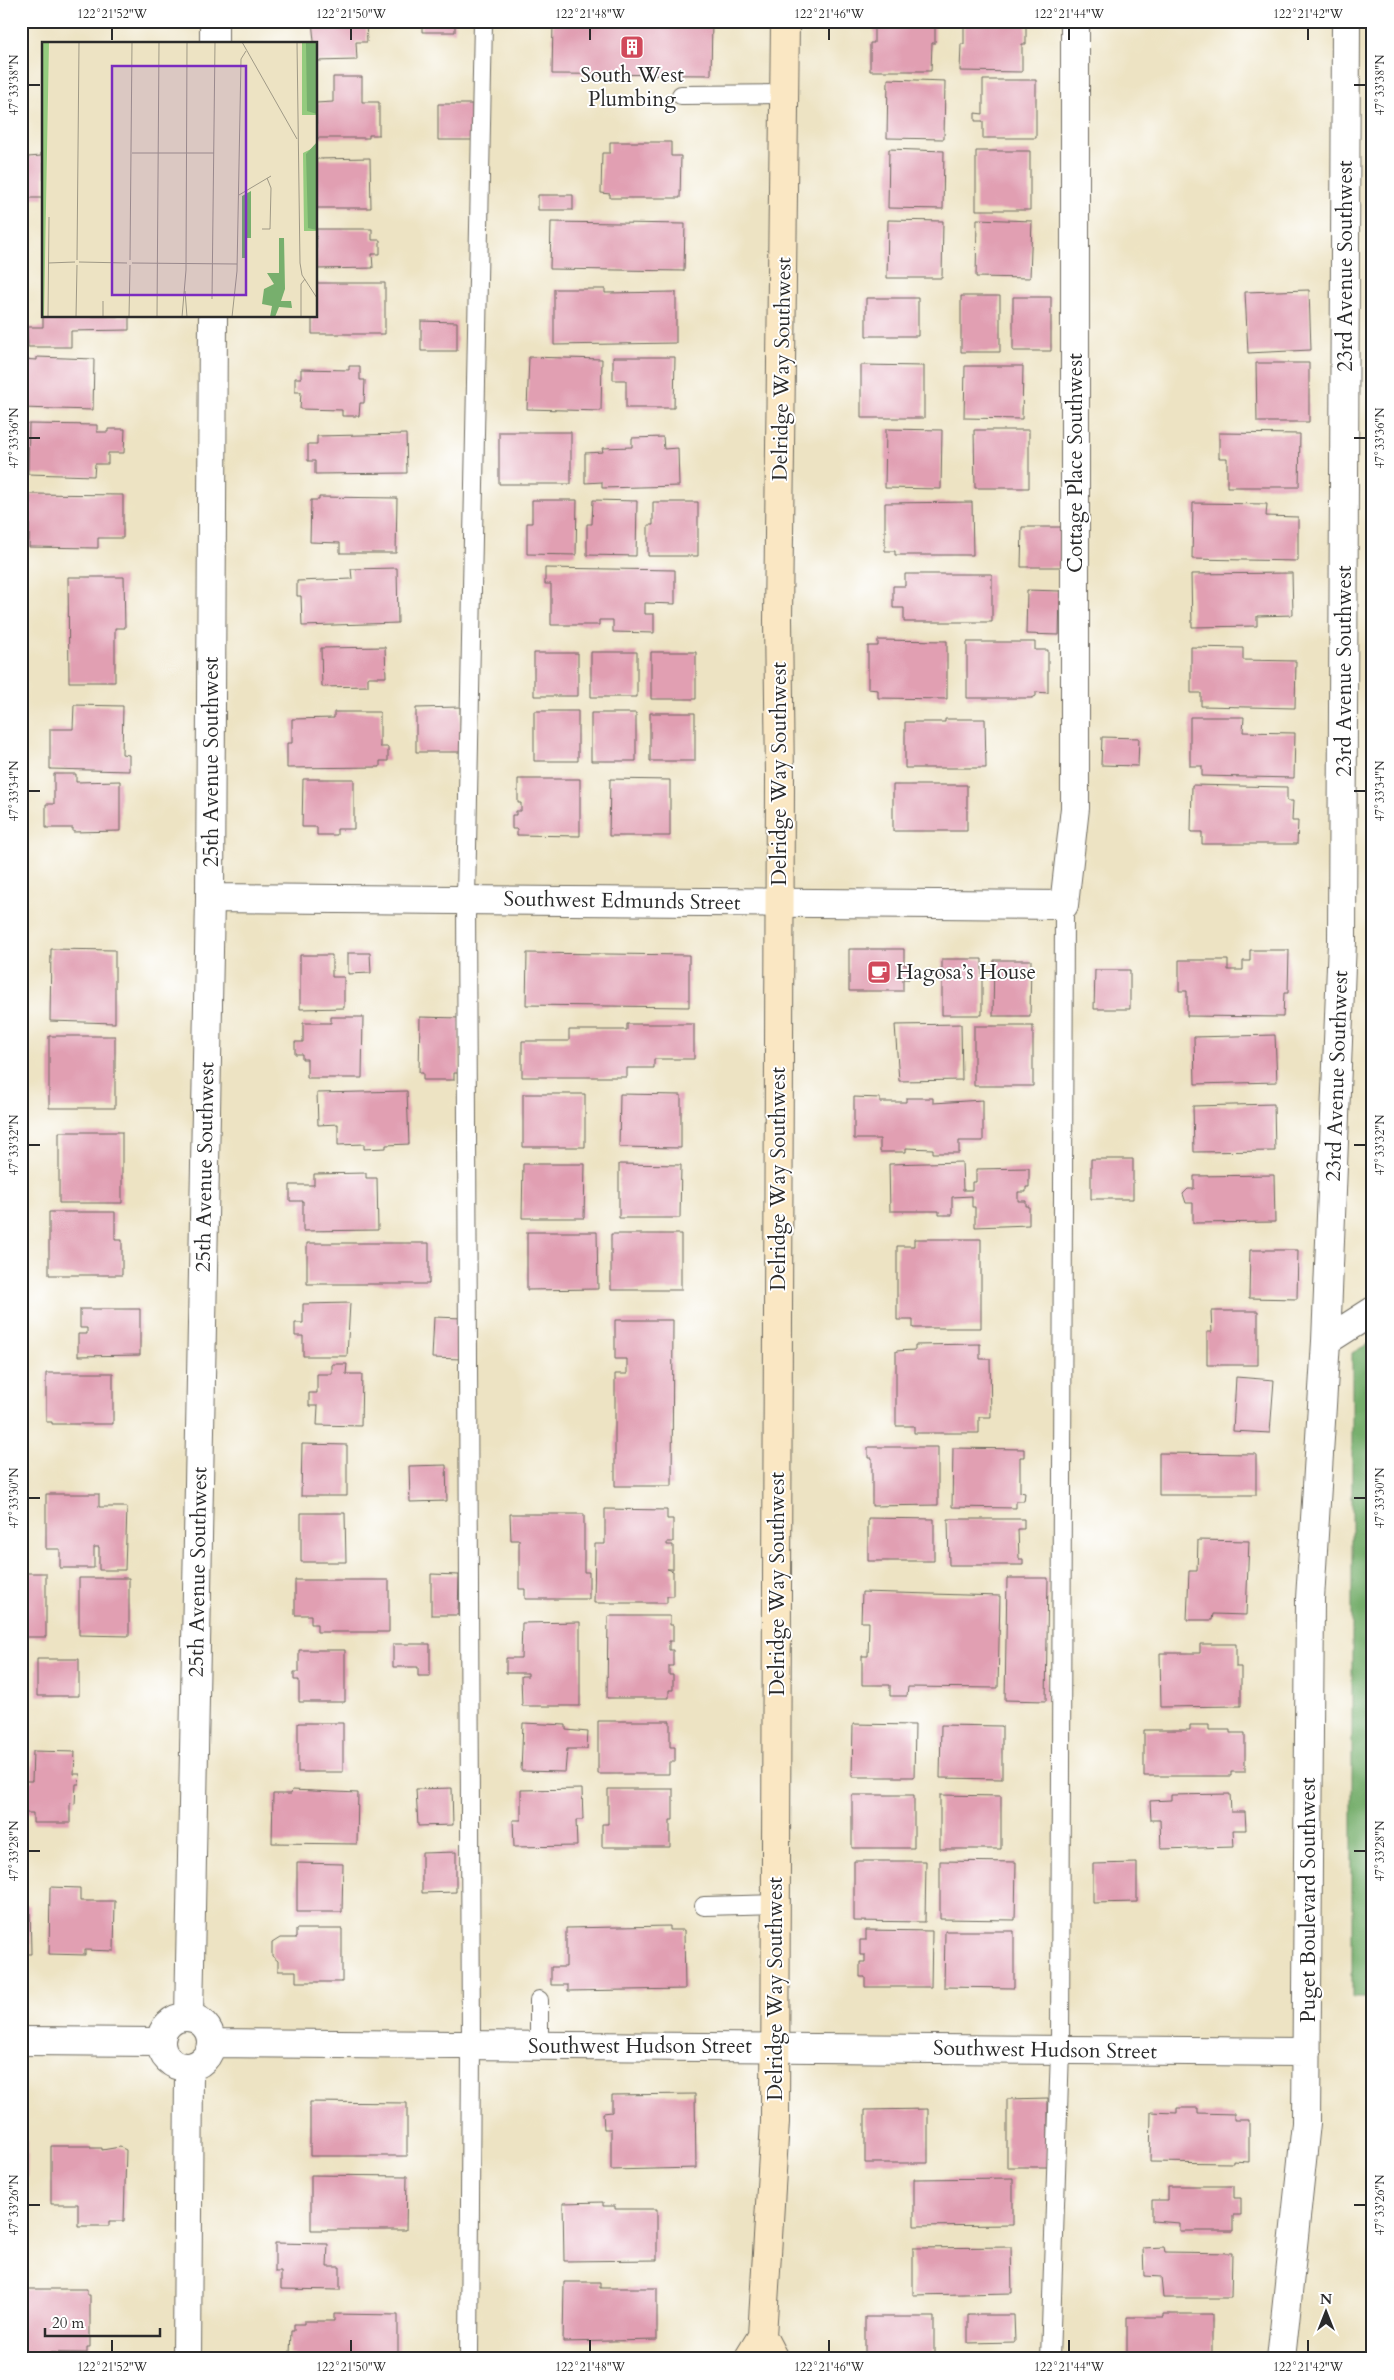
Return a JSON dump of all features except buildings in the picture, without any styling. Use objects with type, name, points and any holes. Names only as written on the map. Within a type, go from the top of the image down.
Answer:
[{"type":"main road","name":"Delridge Way Southwest","points":[[761,2351],[775,2122],[776,2047],[778,620],[785,21]]},
{"type":"street","points":[[214,21],[214,42]]},
{"type":"street","name":"Cottage Place Southwest","points":[[1064,905],[1075,808],[1075,21]]},
{"type":"street","name":"23rd Avenue Southwest","points":[[1321,1441],[1342,940],[1346,21]]},
{"type":"street","name":"25th Avenue Southwest","points":[[189,2017],[210,898],[213,318]]},
{"type":"street","name":"Southwest Edmunds Street","points":[[210,898],[466,898],[1064,905]]},
{"type":"street","points":[[1326,1341],[1373,1312]]},
{"type":"street","name":"Puget Boulevard Southwest","points":[[1281,2359],[1306,2123],[1310,1599],[1321,1441]]},
{"type":"street","points":[[189,2017],[203,2023],[209,2030],[212,2043],[209,2055],[203,2062],[189,2068],[173,2064],[162,2052],[161,2042],[165,2028],[171,2022],[178,2018],[189,2017]]},
{"type":"street","points":[[21,2041],[161,2042]]},
{"type":"street","name":"Southwest Hudson Street","points":[[212,2043],[1307,2052]]},
{"type":"street","points":[[187,2359],[189,2068]]},
{"type":"lane","points":[[469,2359],[471,2045],[466,898],[483,21]]},
{"type":"lane","points":[[681,95],[785,94]]},
{"type":"lane","points":[[1050,2359],[1060,2050],[1064,905]]},
{"type":"lane","points":[[704,1906],[776,1904]]},
{"type":"lane","points":[[539,2000],[539,2046]]},
{"type":"green space","points":[[1373,1341],[1373,1997],[1352,1997],[1352,1353]]},
{"type":"place","name":"South West Plumbing","points":[[632,47]]},
{"type":"place","name":"Hagosa’s House","points":[[879,972]]}]
